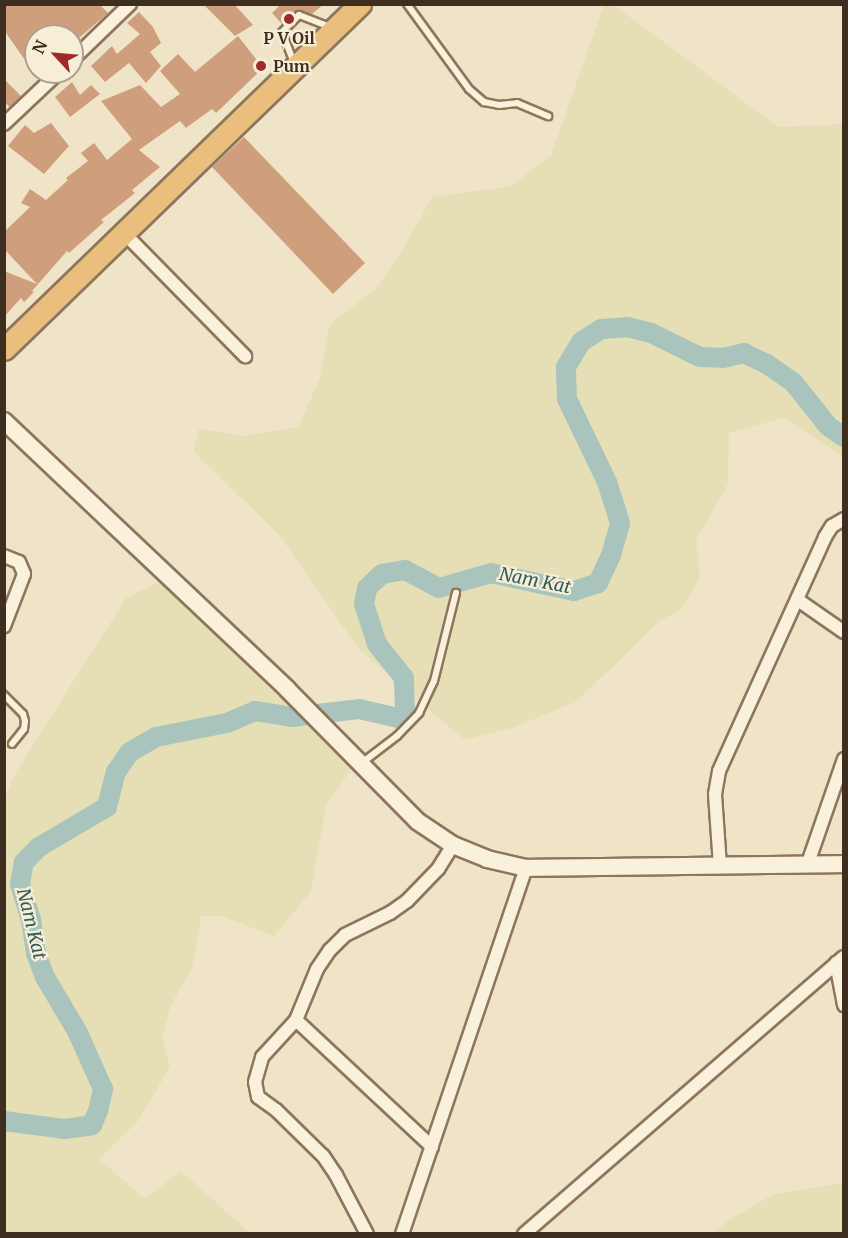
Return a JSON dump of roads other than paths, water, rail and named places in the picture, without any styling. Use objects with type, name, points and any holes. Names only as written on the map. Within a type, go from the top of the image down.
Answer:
[{"type":"highway","points":[[4,349],[360,4]]},
{"type":"street","points":[[84,48],[130,4]]},
{"type":"street","points":[[4,124],[46,84]]},
{"type":"street","points":[[124,232],[245,356]]},
{"type":"street","points":[[4,421],[287,689],[417,821],[453,844],[487,859],[526,868],[843,864]]},
{"type":"street","points":[[720,866],[715,794],[719,771],[825,537],[832,526],[843,519]]},
{"type":"street","points":[[4,556],[19,562],[24,574],[4,626]]},
{"type":"street","points":[[798,600],[843,632]]},
{"type":"street","points":[[808,863],[843,759]]},
{"type":"street","points":[[367,1233],[336,1174],[322,1156],[276,1110],[258,1097],[255,1090],[262,1057],[296,1020],[318,969],[330,950],[345,935],[390,914],[407,901],[438,869],[453,844]]},
{"type":"street","points":[[402,1233],[526,868]]},
{"type":"street","points":[[840,960],[843,1005]]},
{"type":"street","points":[[524,1233],[840,960]]},
{"type":"street","points":[[296,1020],[432,1148]]},
{"type":"lane","points":[[407,4],[469,89],[484,102],[499,105],[518,103],[548,116]]},
{"type":"lane","points":[[296,66],[282,32],[299,15],[335,28]]},
{"type":"lane","points":[[360,764],[397,736],[419,713],[434,681],[456,593]]},
{"type":"lane","points":[[4,695],[23,714],[25,721],[24,729],[12,744]]},
{"type":"waterway","name":"Nam Kat","points":[[4,1121],[65,1129],[92,1125],[98,1111],[103,1089],[78,1033],[45,977],[36,954],[31,920],[20,884],[24,862],[39,847],[107,807],[116,772],[130,752],[156,737],[227,723],[255,711],[292,717],[359,709],[398,718],[405,711],[404,678],[377,644],[364,604],[367,588],[382,574],[405,570],[439,588],[491,573],[574,591],[598,583],[611,555],[620,523],[607,482],[567,399],[566,367],[581,342],[601,329],[627,327],[651,333],[700,357],[723,358],[744,353],[767,364],[793,382],[828,426],[844,437]]},
{"type":"place","name":"P V Oil","points":[[289,19]]},
{"type":"place","name":"Pum","points":[[261,66]]}]
